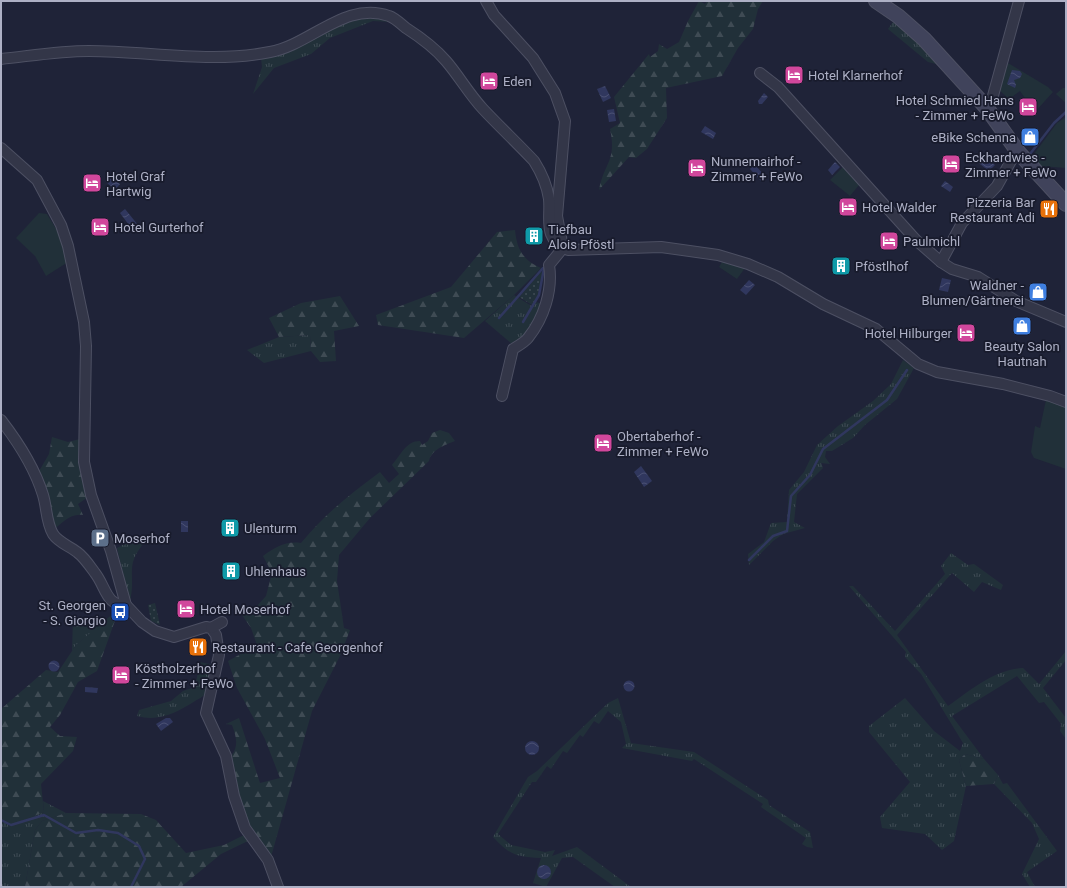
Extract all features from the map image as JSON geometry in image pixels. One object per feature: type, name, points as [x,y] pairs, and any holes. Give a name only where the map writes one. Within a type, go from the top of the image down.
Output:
[{"type":"street","points":[[486,1],[494,15],[533,58],[555,93],[565,121],[558,216],[563,248],[549,265],[550,288],[546,304],[538,322],[527,339],[513,349],[502,396]]},
{"type":"street","points":[[876,1],[898,16],[924,39],[986,107],[1019,153],[1066,204]]},
{"type":"street","points":[[986,107],[991,103],[1019,1]]},
{"type":"street","points":[[1,59],[89,51],[212,56],[253,56],[273,52],[290,46],[349,16],[374,13],[390,16],[421,38],[445,60],[482,108],[534,161],[540,171],[549,198],[548,226],[551,233],[563,248],[568,250],[662,247],[718,255],[748,264],[778,277],[823,304],[876,330],[918,364],[937,372],[1003,384],[1050,396],[1066,402]]},
{"type":"street","points":[[760,73],[778,87],[916,240],[941,262],[952,269],[978,277],[1016,301],[1066,322]]},
{"type":"street","points":[[1,148],[36,180],[61,225],[68,246],[84,322],[86,346],[84,462],[91,495],[111,551],[126,605],[142,622],[154,631],[174,638],[206,627],[211,628],[222,622]]},
{"type":"street","points":[[941,262],[962,223],[996,186],[1012,159],[1019,153]]},
{"type":"street","points":[[1,420],[18,445],[43,495],[47,516],[53,534],[79,553],[98,577],[114,604],[126,605]]},
{"type":"street","points":[[211,628],[216,635],[219,655],[206,713],[226,756],[234,796],[245,828],[268,860],[278,887]]},
{"type":"green space","points":[[699,1],[705,4],[707,1],[763,1],[758,9],[753,29],[738,48],[722,76],[666,88],[667,118],[647,149],[636,158],[629,157],[599,190],[611,155],[612,140],[610,129],[620,123],[614,97],[649,54],[650,57],[658,51],[659,44],[667,49],[679,42]]},
{"type":"green space","points":[[375,17],[390,22],[373,21],[330,38],[311,54],[274,68],[253,94],[262,67],[261,58],[282,54],[355,18]]},
{"type":"green space","points":[[893,22],[918,43],[940,65],[928,62],[888,29]]},
{"type":"green space","points":[[1008,63],[1048,87],[1053,92],[1035,112],[1020,91],[1009,99],[999,90]]},
{"type":"green space","points":[[1063,88],[1066,88],[1066,103],[1056,94]]},
{"type":"green space","points":[[1066,117],[1066,168],[1039,166],[1031,158],[1057,123]]},
{"type":"green space","points":[[843,167],[859,185],[850,196],[830,180]]},
{"type":"green space","points":[[39,213],[47,214],[61,237],[68,262],[46,276],[35,256],[16,238]]},
{"type":"green space","points":[[515,230],[517,243],[522,254],[530,262],[541,268],[514,295],[464,338],[378,325],[376,315],[451,287],[497,232]]},
{"type":"green space","points":[[722,262],[745,268],[737,279],[719,267]]},
{"type":"green space","points":[[541,272],[543,272],[538,295],[532,305],[519,297]]},
{"type":"green space","points":[[514,295],[533,307],[536,302],[543,304],[526,334],[512,344],[485,321]]},
{"type":"green space","points":[[340,296],[359,326],[334,331],[336,361],[320,362],[311,351],[310,335],[279,337],[269,318],[301,303]]},
{"type":"green space","points":[[310,335],[311,351],[264,363],[247,350],[279,337]]},
{"type":"green space","points":[[903,360],[914,368],[897,399],[865,425],[853,438],[832,451],[826,451],[825,457],[830,464],[821,463],[823,468],[797,494],[794,522],[805,528],[783,534],[773,541],[749,565],[748,554],[764,542],[771,523],[787,522],[789,490],[804,472],[817,445],[838,426],[873,401],[891,384]]},
{"type":"green space","points":[[1047,395],[1066,405],[1066,469],[1034,458],[1031,452],[1035,426],[1040,428]]},
{"type":"green space","points":[[440,430],[449,433],[455,441],[436,450],[429,461],[370,518],[339,555],[337,581],[344,628],[350,630],[340,656],[312,711],[271,857],[249,830],[226,756],[232,755],[236,748],[236,737],[232,725],[226,724],[239,718],[260,783],[280,778],[265,739],[237,688],[228,661],[257,645],[251,628],[242,615],[257,606],[266,596],[272,573],[263,556],[281,545],[301,543],[338,505],[380,472],[389,483],[399,474],[392,465],[404,449],[411,443],[415,442],[420,441],[422,445],[428,441],[432,433]]},
{"type":"green space","points":[[52,437],[68,442],[84,438],[91,495],[78,504],[83,515],[70,517],[52,531],[35,478],[49,454]]},
{"type":"green space","points":[[149,537],[141,547],[133,562],[130,602],[117,548],[133,539]]},
{"type":"green space","points":[[951,553],[968,565],[974,564],[1003,585],[1001,590],[982,582],[974,592],[952,573],[897,635],[948,706],[974,687],[992,677],[1012,670],[1023,668],[1039,684],[1066,651],[1066,660],[1043,688],[1066,718],[1066,739],[1060,731],[1061,724],[1044,702],[1039,703],[1017,676],[952,716],[984,759],[965,754],[959,760],[966,786],[954,841],[942,850],[925,834],[882,828],[880,817],[910,782],[869,732],[869,726],[905,698],[934,731],[960,751],[963,743],[921,674],[905,657],[906,652],[849,586],[853,586],[895,631],[945,574],[941,566]]},
{"type":"green space","points":[[155,603],[160,625],[151,621],[148,605]]},
{"type":"green space","points":[[115,612],[117,615],[97,671],[78,682],[60,715],[50,727],[60,736],[77,737],[73,751],[41,784],[44,812],[12,825],[1,822],[1,709],[46,670],[58,672],[76,645]]},
{"type":"green space","points":[[97,617],[101,622],[106,621],[76,645],[72,651],[73,619]]},
{"type":"green space","points":[[200,662],[214,665],[211,684],[205,694],[174,713],[153,718],[137,716],[139,710],[171,701],[183,691],[195,687]]},
{"type":"green space","points":[[618,698],[631,743],[694,752],[768,800],[769,805],[810,832],[813,848],[802,844],[806,838],[761,807],[763,804],[694,759],[692,761],[622,748],[626,744],[621,722],[608,711],[599,724],[594,721],[583,737],[580,735],[567,753],[563,751],[551,769],[547,766],[536,782],[532,782],[498,834],[511,845],[545,852],[555,850],[552,856],[577,847],[631,887],[615,887],[573,857],[562,858],[546,887],[533,883],[541,858],[525,857],[514,854],[504,848],[493,837],[528,777],[537,771],[608,703]]},
{"type":"green space","points":[[965,754],[984,759],[998,775],[994,784],[966,786],[959,760]]},
{"type":"green space","points":[[998,775],[1003,784],[1007,783],[1057,851],[1027,872],[1035,887],[1030,887],[1022,874],[1039,839],[1032,823],[994,784]]},
{"type":"green space","points":[[43,801],[66,813],[42,821],[35,830],[25,887],[1,887],[1,822],[12,825],[44,812]]},
{"type":"green space","points":[[66,813],[141,814],[156,820],[186,853],[224,845],[244,835],[250,840],[221,854],[181,887],[25,887],[35,830],[42,821]]},
{"type":"water","points":[[1012,70],[1020,71],[1022,74],[1020,78],[1014,80],[1016,85],[1015,88],[1007,84]]},
{"type":"water","points":[[605,86],[611,98],[603,102],[597,89]]},
{"type":"water","points":[[764,93],[768,97],[762,104],[759,104],[758,101]]},
{"type":"water","points":[[614,109],[616,121],[609,122],[607,110]]},
{"type":"water","points":[[705,126],[716,133],[713,139],[701,132]]},
{"type":"water","points":[[981,154],[995,165],[989,171],[976,161]]},
{"type":"water","points":[[835,162],[840,167],[832,175],[828,170]]},
{"type":"water","points":[[754,164],[766,177],[761,181],[750,169]]},
{"type":"water","points":[[109,176],[120,184],[115,190],[105,181]]},
{"type":"water","points":[[945,181],[953,187],[950,192],[941,186]]},
{"type":"water","points":[[125,209],[138,225],[132,229],[120,213]]},
{"type":"water","points":[[942,278],[951,280],[948,292],[939,290]]},
{"type":"water","points":[[749,280],[755,285],[746,295],[740,290]]},
{"type":"water","points":[[641,466],[652,481],[644,487],[634,472]]},
{"type":"water","points":[[181,521],[188,521],[188,532],[181,532]]},
{"type":"water","points":[[52,661],[56,661],[58,662],[58,670],[52,671],[49,668],[49,664]]},
{"type":"water","points":[[627,681],[631,681],[633,682],[633,690],[627,691],[624,688],[624,684]]},
{"type":"water","points":[[85,687],[98,688],[97,693],[85,692]]},
{"type":"water","points":[[166,718],[170,718],[173,722],[161,731],[156,724]]},
{"type":"water","points":[[532,741],[537,743],[539,748],[537,753],[532,755],[527,753],[525,748],[527,743]]},
{"type":"water","points":[[544,865],[549,867],[551,872],[549,877],[544,879],[539,877],[537,872],[539,867]]},
{"type":"waterway","points":[[1030,154],[1054,123],[1066,112]]},
{"type":"waterway","points":[[499,318],[543,268]]},
{"type":"waterway","points":[[523,322],[539,295],[544,268]]},
{"type":"waterway","points":[[749,560],[773,536],[787,531],[791,496],[810,475],[823,449],[887,400],[907,370]]},
{"type":"waterway","points":[[1,820],[11,825],[44,815],[76,833],[98,830],[118,833],[139,846],[145,859],[131,887]]},
{"type":"place","name":"Hotel Klarnerhof","points":[[794,75]]},
{"type":"place","name":"Eden","points":[[489,81]]},
{"type":"place","name":"Hotel Schmied Hans - Zimmer + FeWo","points":[[1028,107]]},
{"type":"place","name":"eBike Schenna","points":[[1030,137]]},
{"type":"place","name":"Eckhardwies - Zimmer + FeWo","points":[[951,164]]},
{"type":"place","name":"Nunnemairhof - Zimmer + FeWo","points":[[697,168]]},
{"type":"place","name":"Hotel Graf Hartwig","points":[[92,183]]},
{"type":"place","name":"Hotel Walder","points":[[848,207]]},
{"type":"place","name":"Pizzeria Bar Restaurant Adi","points":[[1049,209]]},
{"type":"place","name":"Hotel Gurterhof","points":[[100,227]]},
{"type":"place","name":"Tiefbau Alois Pföstl","points":[[534,236]]},
{"type":"place","name":"Paulmichl","points":[[889,241]]},
{"type":"place","name":"Pföstlhof","points":[[841,266]]},
{"type":"place","name":"Waldner - Blumen/Gärtnerei","points":[[1038,292]]},
{"type":"place","name":"Beauty Salon Hautnah","points":[[1022,326]]},
{"type":"place","name":"Hotel Hilburger","points":[[966,333]]},
{"type":"place","name":"Obertaberhof - Zimmer + FeWo","points":[[603,443]]},
{"type":"place","name":"Ulenturm","points":[[230,528]]},
{"type":"place","name":"Moserhof","points":[[100,538]]},
{"type":"place","name":"Uhlenhaus","points":[[231,571]]},
{"type":"place","name":"Hotel Moserhof","points":[[186,609]]},
{"type":"place","name":"St. Georgen - S. Giorgio","points":[[120,612]]},
{"type":"place","name":"Restaurant - Cafe Georgenhof","points":[[198,647]]},
{"type":"place","name":"Köstholzerhof - Zimmer + FeWo","points":[[121,675]]}]
